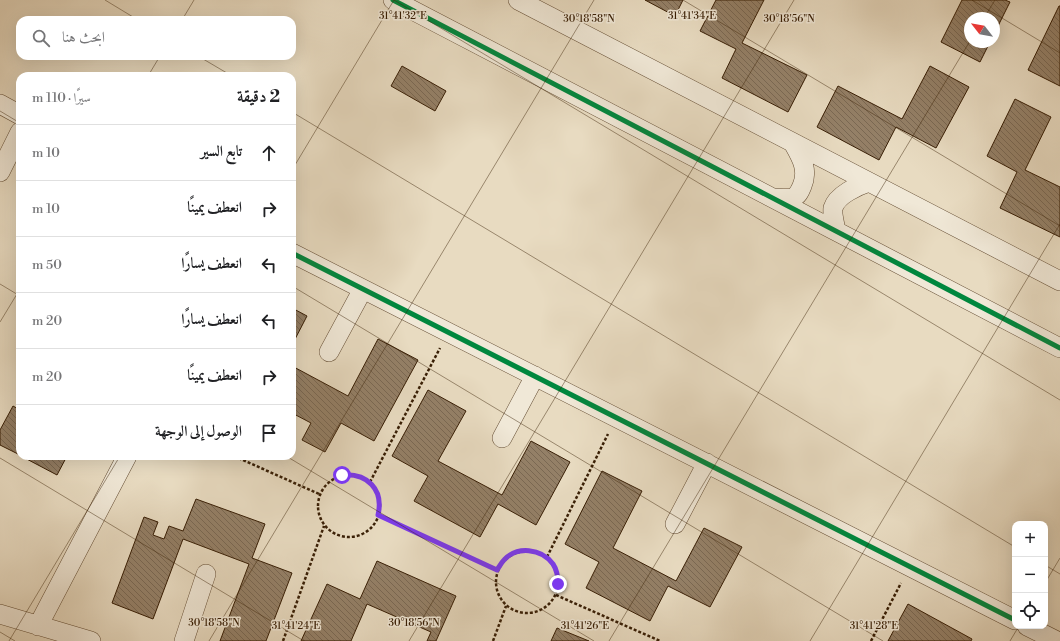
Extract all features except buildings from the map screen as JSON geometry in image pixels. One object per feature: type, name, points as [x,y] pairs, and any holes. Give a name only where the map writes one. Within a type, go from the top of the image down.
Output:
[{"type":"street","points":[[393,0],[1060,348]]},
{"type":"street","points":[[518,0],[1060,281]]},
{"type":"street","points":[[0,104],[16,113]]},
{"type":"street","points":[[0,172],[16,140]]},
{"type":"street","points":[[773,198],[792,198],[800,193],[804,184],[806,173],[803,162],[793,143]]},
{"type":"street","points":[[836,231],[833,214],[833,208],[836,202],[856,186],[869,182]]},
{"type":"street","points":[[296,255],[1012,618]]},
{"type":"street","points":[[329,352],[363,289]]},
{"type":"street","points":[[502,438],[535,376]]},
{"type":"street","points":[[38,626],[125,460]]},
{"type":"street","points":[[675,524],[707,463]]},
{"type":"street","points":[[184,641],[206,574]]},
{"type":"street","points":[[0,614],[91,641]]},
{"type":"street","points":[[1033,629],[1057,641]]},
{"type":"path","points":[[370,482],[448,332]]},
{"type":"path","points":[[547,557],[616,418]]},
{"type":"path","points":[[243,460],[319,494]]},
{"type":"path","points":[[352,474],[370,482],[376,489],[380,506],[378,515],[373,525],[365,533],[354,537],[343,537],[332,533],[324,526],[318,516],[317,505],[319,494],[324,486],[332,479],[342,475],[352,474]]},
{"type":"path","points":[[378,515],[497,570]]},
{"type":"path","points":[[283,641],[324,526]]},
{"type":"path","points":[[524,550],[536,551],[547,557],[553,564],[557,574],[558,584],[556,594],[550,603],[543,609],[524,613],[515,611],[506,606],[500,599],[496,590],[495,580],[497,570],[503,560],[513,553],[524,550]]},
{"type":"path","points":[[872,641],[910,566]]},
{"type":"path","points":[[556,594],[660,641]]},
{"type":"path","points":[[493,641],[506,606]]},
{"type":"cycle path","points":[[393,0],[1060,348]]},
{"type":"cycle path","points":[[296,255],[1012,618]]},
{"type":"route","points":[[342,475],[352,474],[370,482],[376,489],[379,498],[380,506],[378,515],[497,570],[503,560],[513,553],[524,550],[536,551],[547,557],[553,564],[557,574],[558,584]]}]
